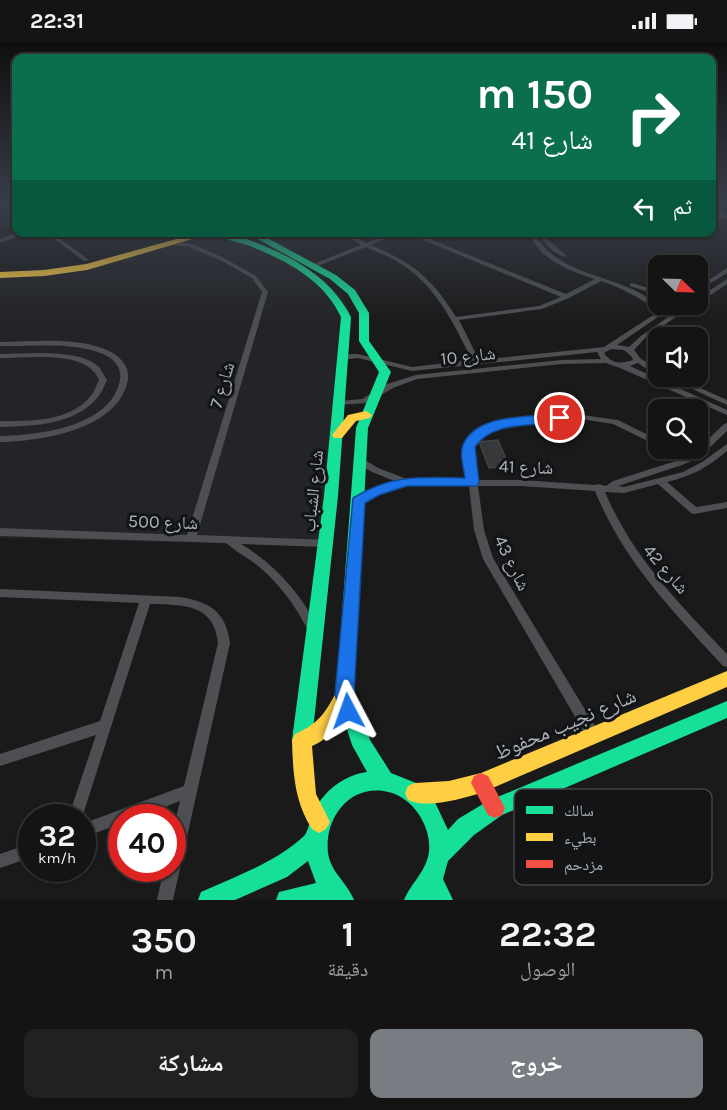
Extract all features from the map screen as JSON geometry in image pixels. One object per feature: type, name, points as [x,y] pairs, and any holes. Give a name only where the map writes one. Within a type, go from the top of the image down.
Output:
[{"type":"street","points":[[61,242],[86,260]]},
{"type":"street","points":[[0,275],[74,269],[158,242]]},
{"type":"street","name":"شارع 7","points":[[182,242],[222,259],[254,277],[265,292],[191,539]]},
{"type":"street","name":"شارع 7","points":[[201,242],[222,259]]},
{"type":"street","name":"شارع الشباب","points":[[257,242],[315,278],[330,290],[340,301],[346,317],[337,438],[316,635],[302,740],[306,795],[319,822]]},
{"type":"street","name":"شارع الشباب","points":[[259,242],[339,280],[358,300],[364,314],[364,341]]},
{"type":"street","points":[[363,242],[398,259],[422,276],[442,296],[477,363]]},
{"type":"street","points":[[313,266],[375,242]]},
{"type":"street","points":[[431,242],[567,297]]},
{"type":"street","points":[[537,242],[553,256],[599,280],[642,296],[648,301]]},
{"type":"street","points":[[548,242],[576,263],[648,291]]},
{"type":"street","points":[[0,267],[48,266],[133,250]]},
{"type":"street","points":[[708,282],[727,270]]},
{"type":"street","points":[[454,319],[521,312],[548,306],[599,280]]},
{"type":"street","points":[[708,294],[727,281]]},
{"type":"street","points":[[642,296],[648,292]]},
{"type":"street","name":"شارع 10","points":[[344,358],[361,354],[381,364],[414,373],[568,358],[606,348],[658,315]]},
{"type":"street","points":[[630,350],[647,334],[676,315]]},
{"type":"street","points":[[635,329],[647,334]]},
{"type":"street","points":[[302,740],[318,736],[331,726],[345,694],[360,461],[366,415],[385,376],[381,364],[364,341],[357,344],[345,342]]},
{"type":"street","points":[[0,344],[89,347],[103,350],[121,363],[125,372],[121,390],[98,414],[79,425],[31,438],[0,439]]},
{"type":"street","points":[[77,358],[89,347]]},
{"type":"street","points":[[606,362],[600,355],[606,348],[630,350],[648,366]]},
{"type":"street","points":[[0,356],[77,358],[91,362],[100,369],[103,380],[100,390],[83,407],[52,421],[25,424],[0,423]]},
{"type":"street","name":"شارع 10","points":[[340,403],[359,402],[414,373],[477,363],[568,358],[623,366],[727,413]]},
{"type":"street","points":[[623,366],[635,363],[637,358]]},
{"type":"street","points":[[679,392],[686,387]]},
{"type":"street","points":[[690,387],[727,403]]},
{"type":"street","points":[[100,390],[121,390]]},
{"type":"street","points":[[337,438],[352,418],[366,415]]},
{"type":"street","name":"شارع 43","points":[[593,735],[488,559],[479,530],[468,452],[470,442],[484,429],[499,424],[575,416],[595,417],[615,422],[648,438]]},
{"type":"street","name":"شارع 41","points":[[708,442],[727,426]]},
{"type":"street","name":"شارع 41","points":[[358,501],[374,492],[406,482],[472,482],[624,490],[696,469],[727,447]]},
{"type":"street","name":"شارع 41","points":[[603,488],[687,459]]},
{"type":"street","name":"شارع 41","points":[[360,461],[375,470],[406,482]]},
{"type":"street","points":[[660,481],[694,511],[727,505]]},
{"type":"street","name":"شارع 42","points":[[603,488],[611,522],[627,549],[727,662]]},
{"type":"street","name":"شارع 500","points":[[0,532],[326,543]]},
{"type":"street","points":[[227,540],[270,568],[289,586],[304,609],[316,635]]},
{"type":"street","points":[[0,593],[196,603],[209,609],[218,618],[223,630],[224,643],[186,808]]},
{"type":"street","points":[[79,804],[146,599]]},
{"type":"street","name":"شارع نجيب محفوظ","points":[[415,793],[449,791],[481,783],[727,679]]},
{"type":"street","points":[[345,694],[362,746],[384,780]]},
{"type":"street","points":[[540,789],[727,709]]},
{"type":"street","points":[[0,760],[104,726]]},
{"type":"street","points":[[338,896],[323,876],[317,859],[316,841],[319,822],[327,807],[338,794],[367,780],[384,780],[395,782],[415,793],[429,807],[438,825],[441,853],[432,881],[415,900]]},
{"type":"street","points":[[481,783],[495,808]]},
{"type":"street","points":[[96,826],[190,791]]},
{"type":"street","points":[[441,853],[466,827],[495,808],[514,800]]},
{"type":"street","points":[[209,900],[279,869],[316,841]]},
{"type":"street","points":[[0,861],[18,855]]},
{"type":"street","points":[[432,881],[442,900]]},
{"type":"street","points":[[165,900],[169,882]]},
{"type":"street","points":[[243,886],[247,900]]},
{"type":"street","points":[[287,900],[338,896]]},
{"type":"shaded area","points":[[165,242],[250,242],[323,280],[341,296],[349,309],[352,321],[329,546],[0,538],[0,273],[92,265]]},
{"type":"building","points":[[498,440],[509,466],[489,468],[479,442]]},
{"type":"traffic: fast","points":[[245,242],[293,263],[311,275],[326,287],[346,317],[331,496],[302,740]]},
{"type":"traffic: fast","points":[[268,242],[333,277],[352,292],[364,313],[364,341],[385,372],[362,428],[345,694],[362,745],[384,780]]},
{"type":"traffic: fast","points":[[540,789],[727,709]]},
{"type":"traffic: fast","points":[[343,900],[330,886],[319,862],[317,835],[320,822],[328,806],[341,793],[364,782],[388,781],[409,790],[426,806],[437,827],[440,851],[433,876],[415,900]]},
{"type":"traffic: fast","points":[[441,853],[466,827],[495,808],[514,800]]},
{"type":"traffic: fast","points":[[209,900],[279,869],[316,841]]},
{"type":"traffic: fast","points":[[432,881],[442,900]]},
{"type":"traffic: fast","points":[[287,900],[333,891]]},
{"type":"traffic: slow","points":[[0,275],[44,273],[87,267],[177,242]]},
{"type":"traffic: slow","points":[[338,435],[352,418],[366,415]]},
{"type":"traffic: slow","points":[[415,793],[449,791],[481,783],[727,679]]},
{"type":"traffic: slow","points":[[302,740],[318,733],[329,723],[344,694]]},
{"type":"traffic: slow","points":[[302,740],[306,794],[319,822]]},
{"type":"traffic: jam","points":[[481,783],[495,808]]},
{"type":"route","points":[[348,711],[345,694],[358,501],[374,492],[406,482],[472,482],[468,447],[477,433],[499,424],[560,418]]}]
